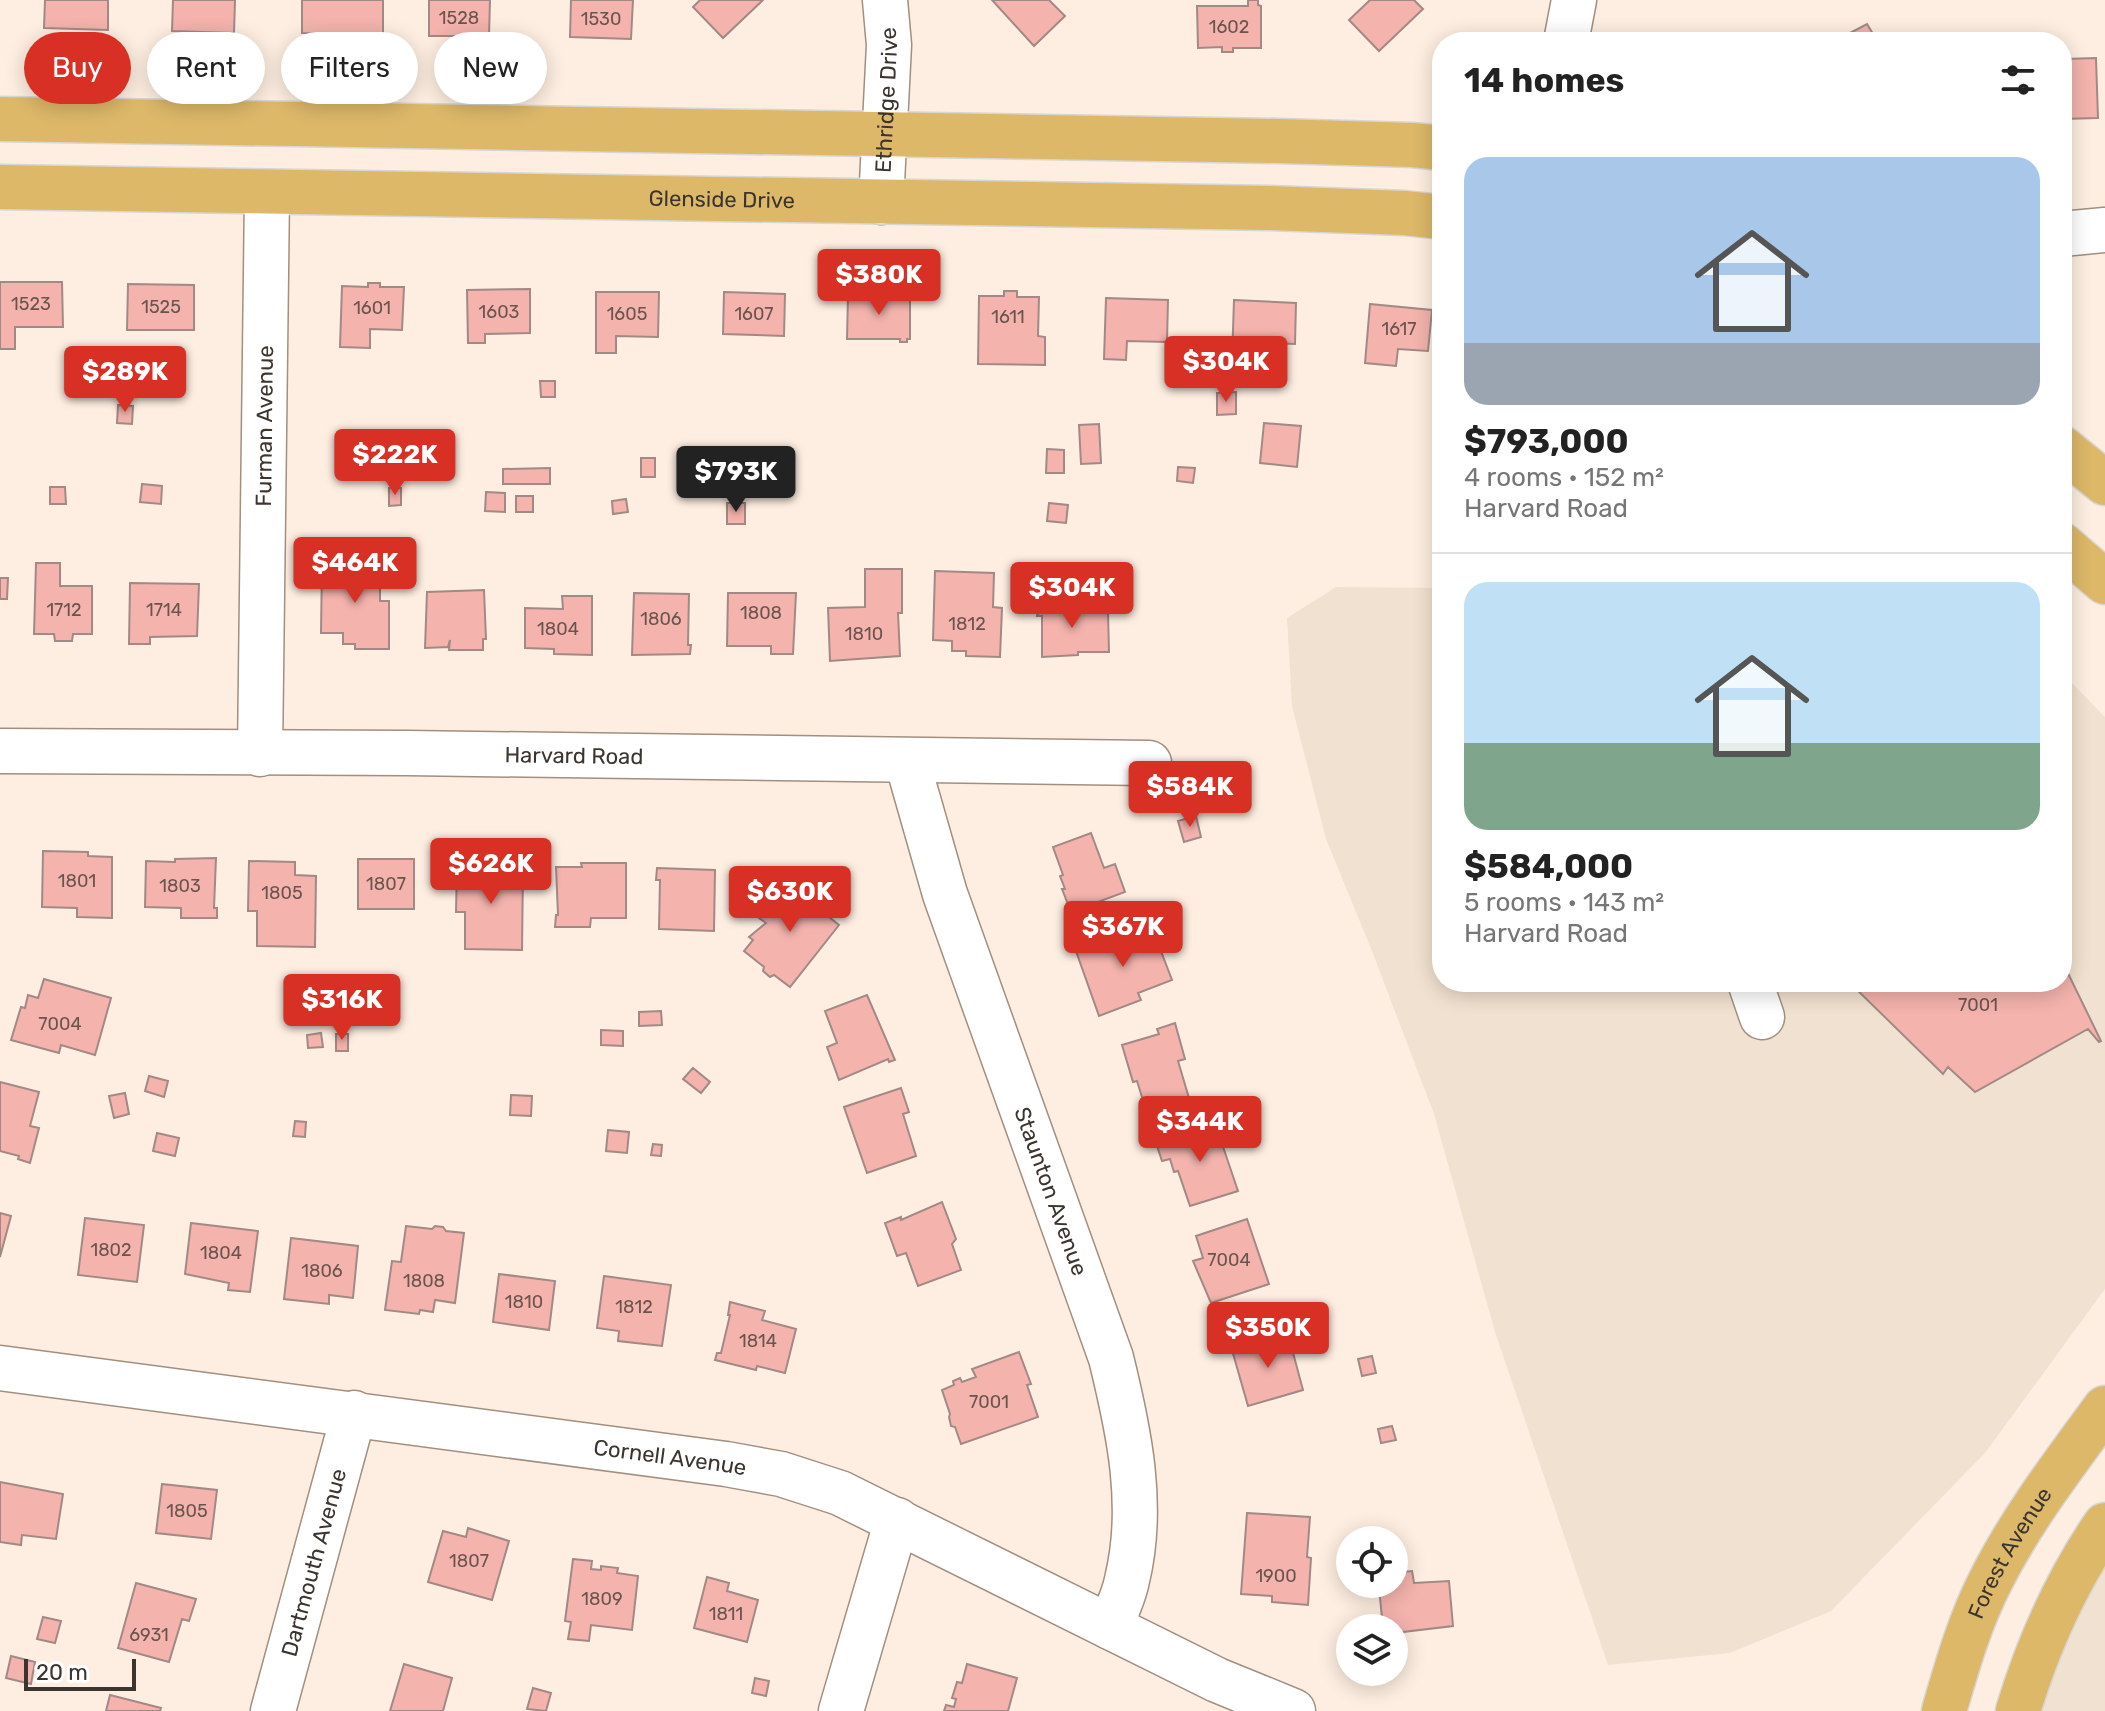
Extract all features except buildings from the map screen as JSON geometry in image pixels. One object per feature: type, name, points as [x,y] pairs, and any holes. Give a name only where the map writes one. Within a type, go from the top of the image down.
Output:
[{"type":"main road","points":[[0,119],[1347,142],[1432,147]]},
{"type":"main road","name":"Glenside Drive","points":[[0,187],[1309,209],[1432,216]]},
{"type":"main road","points":[[2072,456],[2105,483]]},
{"type":"main road","points":[[2072,554],[2105,582]]},
{"type":"main road","name":"Forest Avenue","points":[[1944,1711],[1964,1643],[1991,1579],[2026,1518],[2105,1408]]},
{"type":"main road","points":[[2018,1711],[2032,1665],[2060,1601],[2105,1525]]},
{"type":"street","name":"Ethridge Drive","points":[[881,202],[889,45],[885,0]]},
{"type":"street","points":[[1568,32],[1574,0]]},
{"type":"street","name":"Furman Avenue","points":[[260,754],[267,193]]},
{"type":"street","points":[[2072,233],[2105,230]]},
{"type":"street","name":"Harvard Road","points":[[0,751],[1149,763]]},
{"type":"street","name":"Staunton Avenue","points":[[907,761],[945,894],[1111,1358],[1129,1428],[1136,1508],[1134,1546],[1127,1583],[1110,1627]]},
{"type":"street","name":"Cornell Avenue","points":[[0,1368],[354,1413],[781,1474],[840,1493],[1217,1680],[1293,1711]]},
{"type":"street","name":"Dartmouth Avenue","points":[[273,1711],[354,1413]]},
{"type":"street","points":[[841,1711],[897,1520]]},
{"type":"shaded area","points":[[1336,587],[1432,588],[1432,992],[2072,992],[2072,683],[2105,717],[2105,1289],[1985,1453],[1831,1611],[1730,1653],[1608,1665],[1495,1332],[1434,1114],[1326,839],[1292,706],[1287,618]]},
{"type":"shaded area","points":[[2105,1525],[2105,1711],[2018,1711]]}]
